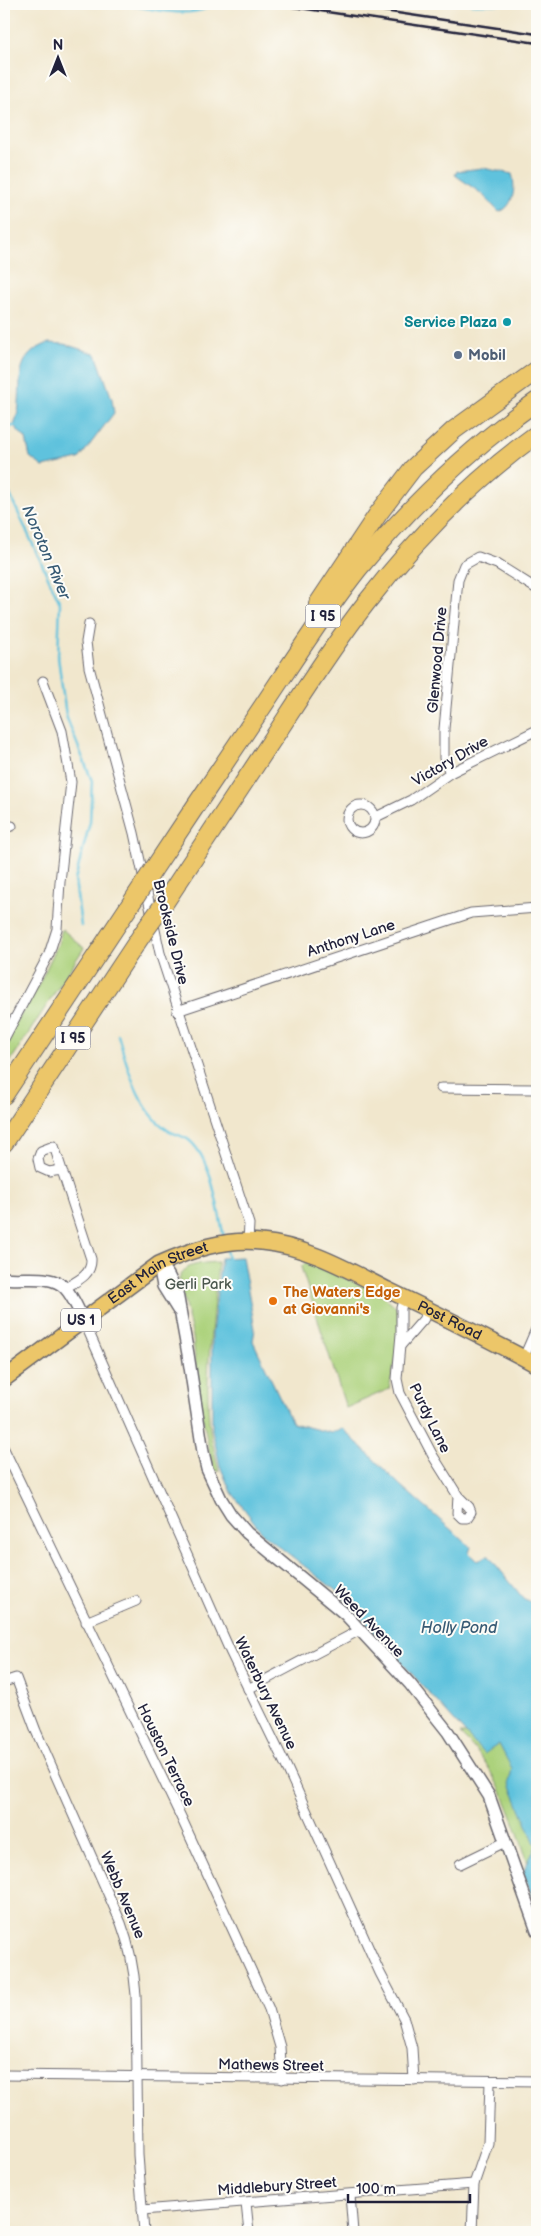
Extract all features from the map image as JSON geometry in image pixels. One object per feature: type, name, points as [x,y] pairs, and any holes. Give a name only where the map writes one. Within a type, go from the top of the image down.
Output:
[{"type":"highway","points":[[282,677],[295,636],[378,514],[413,468],[454,430],[537,370]]},
{"type":"highway","name":"I 95","points":[[4,1095],[282,677],[341,592],[399,523],[463,459],[537,401]]},
{"type":"highway","name":"I 95","points":[[4,1143],[331,652],[365,604],[403,558],[444,514],[487,474],[537,434]]},
{"type":"main road","name":"East Main Street","points":[[4,1379],[159,1264],[216,1244],[245,1241]]},
{"type":"main road","name":"Post Road","points":[[245,1241],[281,1245],[314,1254],[429,1309],[537,1365]]},
{"type":"street","name":"Glenwood Drive","points":[[450,773],[444,758],[444,729],[458,580],[464,566],[478,557],[497,564],[537,589]]},
{"type":"street","name":"Brookside Drive","points":[[88,624],[86,642],[90,668],[134,833],[160,953],[177,1011],[249,1224],[245,1241]]},
{"type":"street","points":[[6,1035],[50,954],[57,929],[71,782],[62,730],[43,680]]},
{"type":"street","name":"Victory Drive","points":[[376,817],[411,800],[450,773],[537,730]]},
{"type":"street","name":"Anthony Lane","points":[[177,1011],[471,913],[537,908]]},
{"type":"street","points":[[4,1020],[6,1035]]},
{"type":"street","points":[[441,1088],[537,1090]]},
{"type":"street","points":[[61,1170],[92,1263],[86,1274],[65,1288]]},
{"type":"street","name":"Weed Avenue","points":[[159,1264],[177,1293],[203,1452],[207,1470],[221,1499],[247,1533],[334,1604],[360,1630],[410,1684],[466,1758],[489,1796],[537,1931]]},
{"type":"street","points":[[4,1278],[57,1282],[65,1288],[83,1319]]},
{"type":"street","name":"Purdy Lane","points":[[404,1297],[401,1308],[401,1346],[398,1379],[400,1393],[429,1450],[458,1496]]},
{"type":"street","points":[[401,1346],[423,1320],[429,1309]]},
{"type":"street","name":"Waterbury Avenue","points":[[83,1319],[248,1689],[288,1770],[380,1973],[404,2020],[412,2048],[414,2080]]},
{"type":"street","points":[[524,1357],[537,1327]]},
{"type":"street","name":"Houston Terrace","points":[[4,1449],[86,1622],[182,1817],[269,2009],[277,2031],[280,2047],[282,2079]]},
{"type":"street","points":[[86,1622],[136,1601]]},
{"type":"street","points":[[248,1689],[360,1630]]},
{"type":"street","name":"Webb Avenue","points":[[4,1682],[16,1678],[36,1731],[121,1923],[130,1948],[136,1995],[136,2077],[144,2232]]},
{"type":"street","points":[[460,1864],[505,1842]]},
{"type":"street","name":"Mathews Street","points":[[4,2075],[490,2082],[537,2081]]},
{"type":"street","points":[[472,2232],[474,2184],[488,2143],[490,2082]]},
{"type":"street","name":"Middlebury Street","points":[[142,2210],[474,2184]]},
{"type":"street","points":[[350,2195],[353,2232]]},
{"type":"street","points":[[246,2203],[248,2232]]},
{"type":"green space","points":[[62,929],[84,948],[4,1071],[4,1039],[39,984],[58,944]]},
{"type":"green space","name":"Gerli Park","points":[[218,1262],[208,1388],[210,1430],[219,1471],[213,1471],[198,1393],[193,1337],[179,1281],[181,1275],[189,1267]]},
{"type":"green space","points":[[306,1262],[370,1289],[383,1296],[397,1309],[400,1328],[399,1338],[389,1389],[346,1408],[301,1267]]},
{"type":"green space","points":[[460,1734],[489,1734],[504,1737],[537,1817],[537,1869],[535,1884],[515,1824],[498,1785],[475,1750]]},
{"type":"water","points":[[483,168],[512,174],[513,196],[508,206],[499,212],[482,194],[455,175],[457,171]]},
{"type":"water","points":[[49,343],[64,344],[96,354],[112,399],[114,413],[79,459],[43,467],[30,457],[26,439],[14,426],[18,409],[22,367],[31,353]]},
{"type":"water","name":"Holly Pond","points":[[242,1257],[255,1329],[253,1341],[292,1423],[331,1433],[342,1428],[401,1486],[471,1547],[469,1553],[478,1561],[488,1555],[523,1598],[537,1606],[537,1909],[523,1872],[536,1846],[509,1782],[512,1769],[499,1744],[484,1754],[339,1593],[263,1534],[230,1490],[220,1466],[212,1430],[212,1334],[221,1258]]},
{"type":"waterway","points":[[125,4],[178,12],[199,11],[207,8]]},
{"type":"waterway","points":[[471,4],[498,4]]},
{"type":"waterway","points":[[4,427],[14,426]]},
{"type":"waterway","name":"Noroton River","points":[[4,482],[60,603],[58,657],[66,716],[92,781],[90,822],[75,880],[81,926]]},
{"type":"waterway","name":"Noroton River","points":[[118,1035],[130,1075],[149,1112],[169,1131],[190,1141],[198,1149],[204,1160],[213,1186],[224,1238]]},
{"type":"waterway","name":"Noroton River","points":[[226,1248],[228,1260]]},
{"type":"railway","points":[[273,4],[537,43]]},
{"type":"railway","points":[[337,4],[537,34]]},
{"type":"place","name":"Service Plaza","points":[[507,322]]},
{"type":"place","name":"Mobil","points":[[458,355]]},
{"type":"place","name":"The Waters Edge at Giovanni's","points":[[273,1301]]}]
